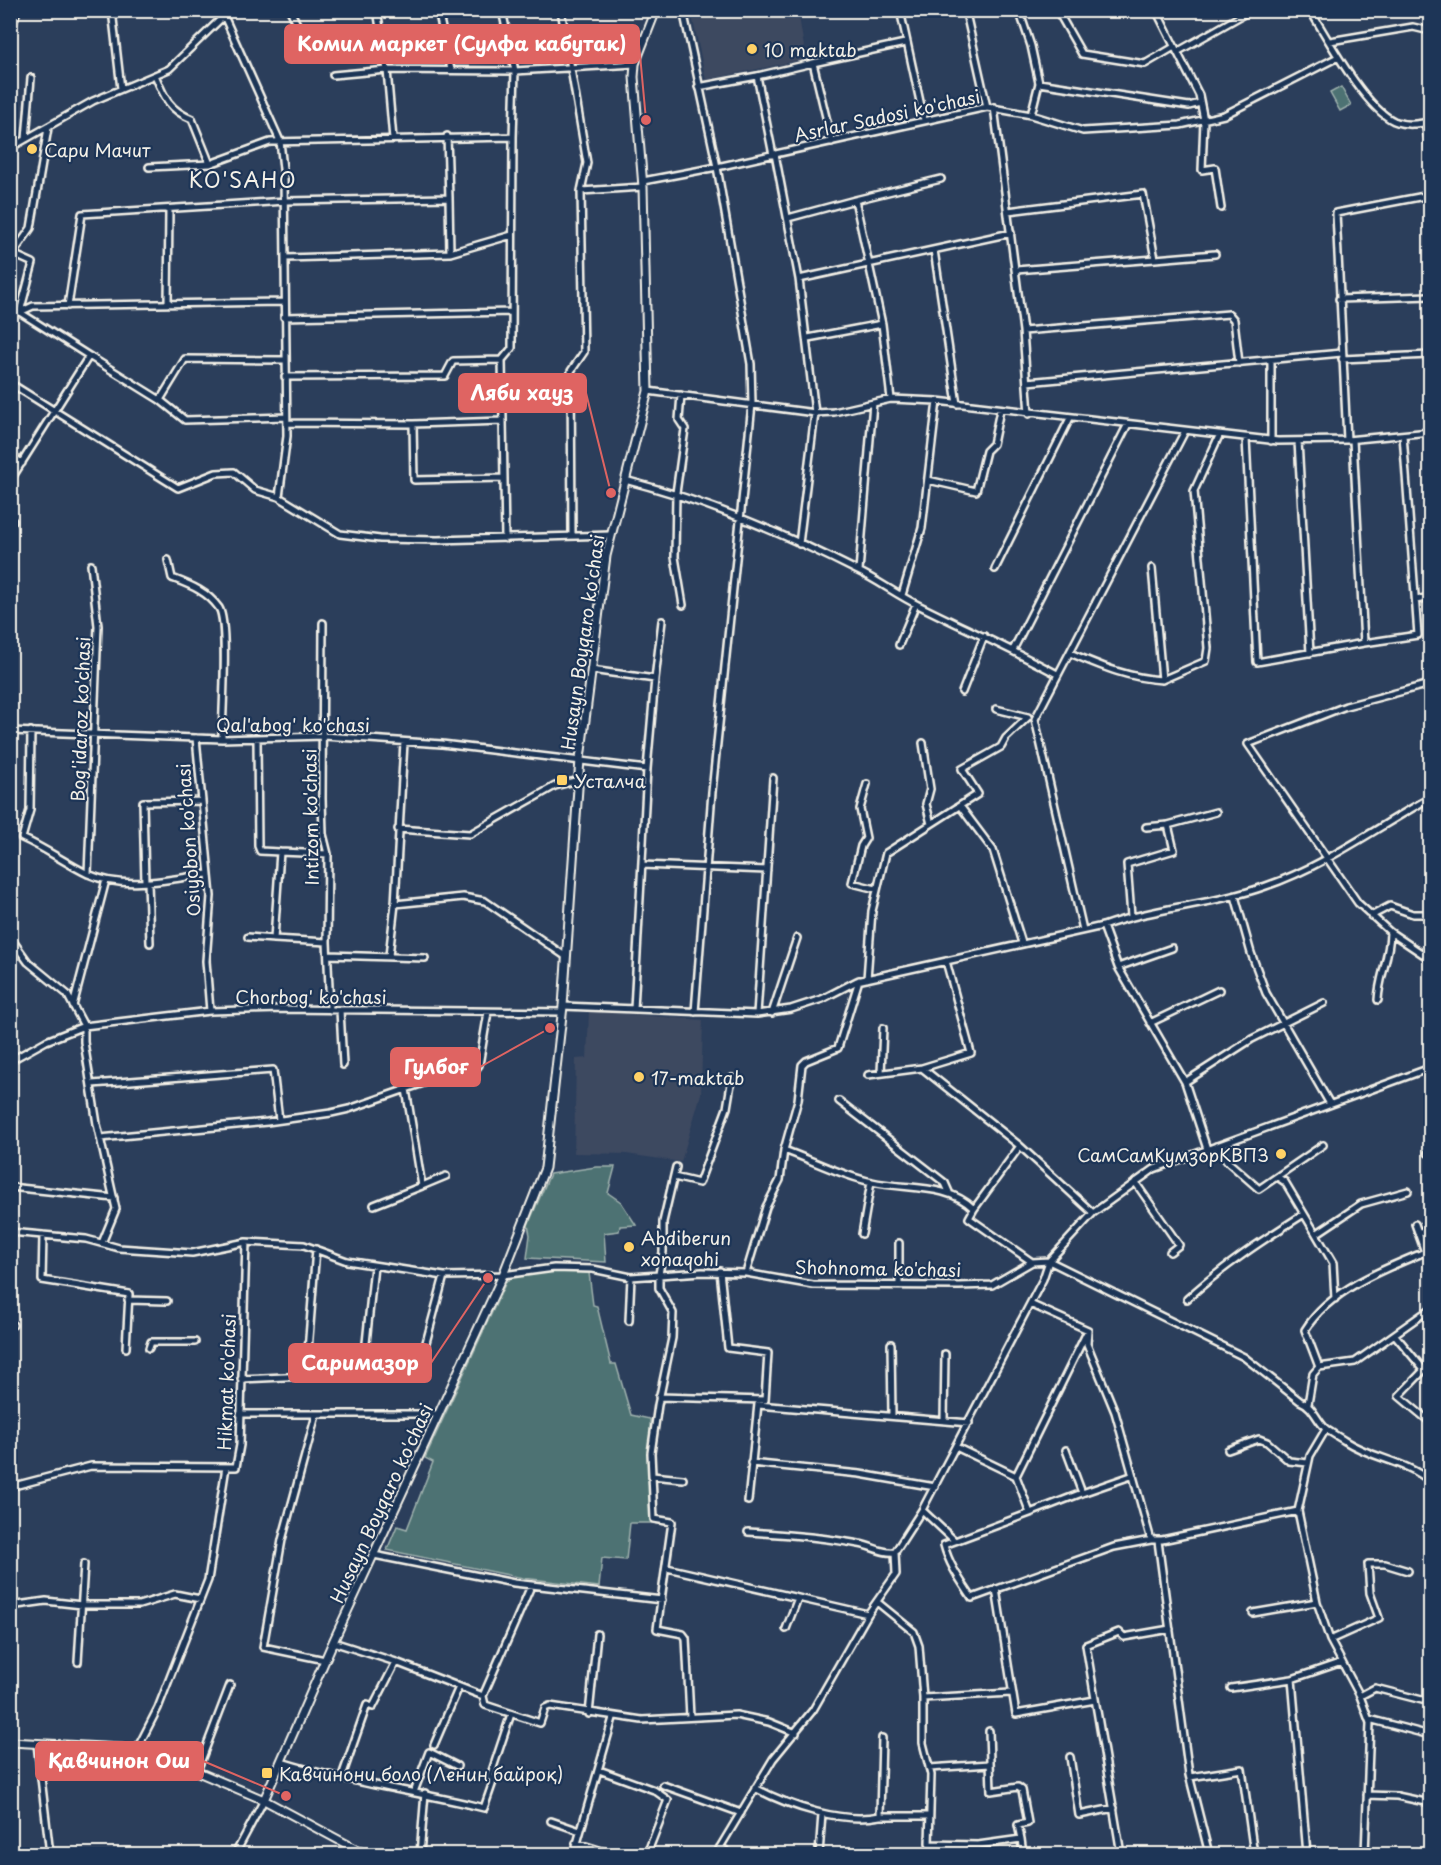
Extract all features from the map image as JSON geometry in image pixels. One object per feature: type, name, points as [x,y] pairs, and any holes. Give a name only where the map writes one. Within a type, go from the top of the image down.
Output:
[{"type":"main road","name":"Husayn Boyqaro ko'chasi","points":[[264,1800],[333,1642],[503,1275],[545,1168],[562,1009],[580,759],[606,556],[648,391],[643,184],[633,90],[635,64],[656,10]]},
{"type":"main road","points":[[10,1742],[137,1749],[158,1755],[264,1800],[365,1854]]},
{"type":"street","points":[[10,34],[17,10]]},
{"type":"street","points":[[112,10],[121,89]]},
{"type":"street","points":[[10,148],[121,89],[169,69],[230,10]]},
{"type":"street","points":[[290,10],[309,48]]},
{"type":"street","points":[[377,10],[387,70],[393,139]]},
{"type":"street","points":[[438,10],[451,70]]},
{"type":"street","points":[[502,10],[515,71],[512,348],[502,360],[505,539]]},
{"type":"street","points":[[561,10],[587,163],[581,191],[584,351],[572,371],[572,534]]},
{"type":"street","points":[[683,10],[717,167],[751,364],[752,404],[695,1012]]},
{"type":"street","points":[[900,10],[905,43],[924,120]]},
{"type":"street","points":[[1019,10],[1031,46],[1039,83],[1031,115]]},
{"type":"street","points":[[1057,10],[1082,54],[1145,64],[1251,10]]},
{"type":"street","points":[[1155,10],[1200,103],[1204,120],[1202,170],[1215,168],[1221,208]]},
{"type":"street","points":[[1310,10],[1338,57],[1360,87],[1387,116],[1408,124],[1428,122],[1431,150]]},
{"type":"street","points":[[966,13],[991,107],[1008,211],[1023,331],[1029,414]]},
{"type":"street","points":[[224,16],[280,141],[286,201],[284,302],[286,420],[279,497]]},
{"type":"street","points":[[1330,41],[1413,27],[1431,31]]},
{"type":"street","points":[[698,87],[905,43]]},
{"type":"street","name":"Asrlar Sadosi ko'chasi","points":[[581,191],[643,184],[991,107],[1031,115],[1083,130],[1180,125],[1224,114],[1338,57]]},
{"type":"street","points":[[813,63],[832,142]]},
{"type":"street","points":[[333,75],[387,70],[515,71],[635,64]]},
{"type":"street","points":[[155,75],[163,96],[177,114],[192,119],[210,164]]},
{"type":"street","points":[[757,76],[799,279],[808,338],[815,413],[799,544]]},
{"type":"street","points":[[26,139],[31,78]]},
{"type":"street","points":[[1039,83],[1189,106],[1200,103]]},
{"type":"street","points":[[20,312],[33,263],[13,254],[31,228],[48,128]]},
{"type":"street","points":[[149,167],[210,164],[270,142],[280,141],[447,136],[513,137]]},
{"type":"street","points":[[447,136],[450,253]]},
{"type":"street","points":[[788,218],[941,179]]},
{"type":"street","points":[[1008,211],[1143,194],[1155,259]]},
{"type":"street","points":[[1364,643],[1342,356],[1336,213],[1431,195]]},
{"type":"street","points":[[68,306],[82,214],[286,201],[449,198]]},
{"type":"street","points":[[855,200],[882,324],[891,399]]},
{"type":"street","points":[[168,304],[169,210]]},
{"type":"street","points":[[799,279],[1011,233]]},
{"type":"street","points":[[286,258],[450,253],[512,235]]},
{"type":"street","points":[[934,250],[957,404]]},
{"type":"street","points":[[1016,270],[1215,254]]},
{"type":"street","points":[[1339,299],[1431,296]]},
{"type":"street","points":[[20,312],[33,306],[284,302]]},
{"type":"street","points":[[10,306],[160,400],[185,420],[413,424],[503,421]]},
{"type":"street","points":[[284,317],[512,312]]},
{"type":"street","points":[[1023,331],[1229,314],[1234,320],[1239,363]]},
{"type":"street","points":[[808,338],[882,324]]},
{"type":"street","points":[[1027,382],[1270,360],[1431,355]]},
{"type":"street","points":[[10,481],[89,356]]},
{"type":"street","points":[[160,400],[185,359],[284,360]]},
{"type":"street","points":[[285,377],[445,376],[453,361],[502,360]]},
{"type":"street","points":[[1270,360],[1271,441]]},
{"type":"street","points":[[10,383],[178,488],[216,473],[234,472],[255,490],[279,497],[340,534],[380,539],[505,539],[572,534],[611,535]]},
{"type":"street","points":[[648,391],[815,413],[834,412],[891,399],[937,401],[1029,414],[1271,441],[1350,440],[1431,432]]},
{"type":"street","points":[[681,396],[679,420],[685,429],[676,493],[675,556],[683,605]]},
{"type":"street","points":[[902,595],[922,528],[937,401]]},
{"type":"street","points":[[859,571],[873,403]]},
{"type":"street","points":[[928,480],[976,490],[986,451],[993,444],[1000,410]]},
{"type":"street","points":[[995,569],[1070,418]]},
{"type":"street","points":[[413,424],[414,480],[504,478]]},
{"type":"street","points":[[1012,650],[1128,424]]},
{"type":"street","points":[[1083,930],[1035,719],[1185,432]]},
{"type":"street","points":[[1246,438],[1257,662],[1418,635],[1403,435]]},
{"type":"street","points":[[1070,652],[1112,671],[1136,678],[1162,680],[1206,661],[1208,648],[1194,491],[1219,436]]},
{"type":"street","points":[[1298,441],[1310,653]]},
{"type":"street","points":[[10,455],[22,463]]},
{"type":"street","points":[[625,480],[676,493],[741,516],[859,571],[916,604],[1057,674]]},
{"type":"street","points":[[168,561],[172,578],[201,590],[220,610],[223,639],[222,740]]},
{"type":"street","name":"Bog'idaroz ko'chasi","points":[[88,874],[98,626],[91,565]]},
{"type":"street","points":[[1152,568],[1162,680]]},
{"type":"street","points":[[1416,600],[1431,597]]},
{"type":"street","points":[[899,645],[916,604]]},
{"type":"street","points":[[634,1009],[647,769],[662,621]]},
{"type":"street","name":"Intizom ko'chasi","points":[[323,623],[322,822],[328,854],[327,942],[330,1010]]},
{"type":"street","points":[[962,692],[984,636]]},
{"type":"street","points":[[591,670],[655,679]]},
{"type":"street","points":[[1431,684],[1346,706],[1248,744],[1358,903],[1390,932],[1431,959]]},
{"type":"street","points":[[996,709],[1035,719]]},
{"type":"street","points":[[867,979],[876,890],[886,853],[978,794],[962,769],[1001,747],[1006,738],[1028,717]]},
{"type":"street","points":[[31,731],[30,810],[22,838],[88,874],[106,880],[147,882],[208,874]]},
{"type":"street","name":"Qal'abog' ko'chasi","points":[[10,732],[222,740],[324,736],[580,759],[647,769]]},
{"type":"street","name":"Osiyobon ko'chasi","points":[[196,738],[210,896],[206,961],[210,1011]]},
{"type":"street","points":[[257,740],[258,846],[260,851],[328,854]]},
{"type":"street","points":[[389,956],[395,904],[404,742]]},
{"type":"street","points":[[923,743],[930,789],[927,804],[931,824]]},
{"type":"street","points":[[756,1014],[773,778]]},
{"type":"street","points":[[398,828],[470,834],[555,786],[579,780]]},
{"type":"street","points":[[867,784],[860,809],[866,838],[861,846],[852,883],[876,890]]},
{"type":"street","points":[[746,1273],[766,1207],[780,1180],[784,1150],[798,1100],[802,1065],[806,1061],[838,1048],[859,980],[1102,926],[1131,916],[1235,896],[1269,886],[1358,843],[1431,798]]},
{"type":"street","points":[[150,943],[143,802],[201,801]]},
{"type":"street","points":[[960,806],[993,850],[1022,943]]},
{"type":"street","points":[[1146,827],[1168,825],[1216,812]]},
{"type":"street","points":[[1131,916],[1126,864],[1174,849],[1168,825]]},
{"type":"street","points":[[274,939],[280,852]]},
{"type":"street","points":[[642,865],[767,870]]},
{"type":"street","points":[[73,1006],[106,880]]},
{"type":"street","points":[[1235,896],[1254,963],[1266,993],[1329,1104]]},
{"type":"street","points":[[395,904],[463,897],[485,901],[566,956]]},
{"type":"street","points":[[1371,916],[1390,906],[1413,914],[1431,914]]},
{"type":"street","points":[[1102,926],[1118,967],[1185,1082],[1207,1149]]},
{"type":"street","points":[[1378,1000],[1378,987],[1390,952],[1390,932]]},
{"type":"street","points":[[10,937],[28,962],[67,994],[84,1026],[84,1042],[100,1137],[116,1209],[102,1243]]},
{"type":"street","points":[[248,937],[327,942]]},
{"type":"street","points":[[772,1013],[797,938]]},
{"type":"street","points":[[1118,967],[1172,948]]},
{"type":"street","points":[[328,955],[425,957]]},
{"type":"street","points":[[868,1075],[922,1068],[971,1053],[946,961]]},
{"type":"street","name":"Сhorbog' ko'chasi","points":[[10,1061],[46,1041],[84,1026],[210,1011],[488,1012],[634,1009],[756,1014],[772,1013],[822,999],[859,980]]},
{"type":"street","points":[[1150,1023],[1219,990]]},
{"type":"street","points":[[1185,1082],[1283,1022],[1324,1003]]},
{"type":"street","points":[[340,1010],[343,1065]]},
{"type":"street","points":[[100,1137],[279,1120],[349,1109],[406,1089],[476,1069],[479,1065],[488,1012]]},
{"type":"street","points":[[881,1073],[883,1028]]},
{"type":"street","points":[[922,1068],[1020,1146],[1093,1213]]},
{"type":"street","points":[[716,1854],[773,1759],[813,1710],[868,1614],[896,1574],[895,1552],[922,1510],[969,1423],[1030,1304],[1049,1261],[1093,1213],[1154,1168],[1431,1068]]},
{"type":"street","points":[[92,1084],[273,1070],[279,1120]]},
{"type":"street","points":[[674,1177],[699,1183],[727,1108],[732,1077]]},
{"type":"street","points":[[406,1089],[422,1186]]},
{"type":"street","points":[[839,1101],[945,1183],[949,1192]]},
{"type":"street","points":[[1216,1146],[1227,1161],[1259,1189],[1279,1178],[1323,1145]]},
{"type":"street","points":[[1020,1146],[969,1218],[1032,1262]]},
{"type":"street","points":[[784,1150],[871,1182],[949,1192],[962,1197],[974,1209]]},
{"type":"street","points":[[676,1167],[663,1222],[663,1252],[659,1274],[659,1288],[673,1313],[672,1338],[659,1397],[651,1453],[654,1519],[672,1522],[657,1629],[683,1634],[686,1638],[690,1717]]},
{"type":"street","points":[[374,1205],[446,1176]]},
{"type":"street","points":[[1279,1178],[1286,1182],[1333,1263],[1335,1299]]},
{"type":"street","points":[[862,1234],[871,1182]]},
{"type":"street","points":[[1135,1182],[1179,1245],[1170,1252]]},
{"type":"street","points":[[10,1186],[114,1198]]},
{"type":"street","points":[[1316,1234],[1361,1204],[1408,1191]]},
{"type":"street","points":[[1187,1299],[1211,1277],[1248,1250],[1304,1214]]},
{"type":"street","points":[[1319,1367],[1305,1330],[1313,1316],[1366,1278],[1425,1252],[1415,1224]]},
{"type":"street","points":[[1418,1233],[1431,1228]]},
{"type":"street","name":"Shohnoma ko'chasi","points":[[10,1232],[86,1239],[119,1248],[192,1253],[246,1242],[304,1245],[347,1261],[444,1276],[503,1275],[554,1268],[593,1269],[631,1277],[720,1271],[746,1273],[813,1285],[992,1285],[1032,1262],[1049,1261],[1244,1357],[1300,1401],[1308,1404],[1326,1429],[1356,1448],[1400,1462],[1431,1481]]},
{"type":"street","points":[[44,1235],[42,1280],[129,1294],[126,1348]]},
{"type":"street","name":"Hikmat ko'chasi","points":[[137,1749],[158,1708],[208,1580],[226,1467],[238,1464],[246,1242]]},
{"type":"street","points":[[899,1243],[900,1286]]},
{"type":"street","points":[[306,1376],[316,1249]]},
{"type":"street","points":[[363,1372],[374,1266]]},
{"type":"street","points":[[720,1271],[728,1348],[768,1353],[765,1400],[758,1402]]},
{"type":"street","points":[[240,1379],[363,1372],[414,1372],[421,1361],[444,1276]]},
{"type":"street","points":[[629,1321],[631,1277]]},
{"type":"street","points":[[128,1300],[167,1301]]},
{"type":"street","points":[[1030,1304],[1088,1330]]},
{"type":"street","points":[[1308,1404],[1313,1374],[1319,1367],[1355,1362],[1431,1309]]},
{"type":"street","points":[[1088,1330],[1087,1344],[1115,1412],[1131,1476],[1151,1540]]},
{"type":"street","points":[[1016,1476],[1088,1330]]},
{"type":"street","points":[[1395,1335],[1424,1370]]},
{"type":"street","points":[[149,1348],[151,1342],[195,1342]]},
{"type":"street","points":[[891,1344],[892,1415]]},
{"type":"street","points":[[944,1421],[945,1354]]},
{"type":"street","points":[[1431,1366],[1424,1370],[1399,1396],[1431,1422]]},
{"type":"street","points":[[659,1397],[758,1402],[969,1423]]},
{"type":"street","points":[[748,1501],[758,1402]]},
{"type":"street","points":[[240,1414],[438,1414]]},
{"type":"street","points":[[316,1415],[282,1540],[262,1647],[325,1660]]},
{"type":"street","points":[[1326,1429],[1308,1463],[1298,1511],[1317,1602],[1330,1640],[1360,1696],[1369,1719],[1365,1854]]},
{"type":"street","points":[[1228,1450],[1259,1439],[1267,1442],[1289,1461],[1308,1463]]},
{"type":"street","points":[[956,1447],[1016,1476],[1030,1513]]},
{"type":"street","points":[[1066,1450],[1082,1493]]},
{"type":"street","points":[[751,1463],[860,1474],[934,1487]]},
{"type":"street","points":[[10,1487],[91,1466],[226,1467]]},
{"type":"street","points":[[652,1476],[683,1479]]},
{"type":"street","points":[[1131,1476],[944,1545],[951,1564],[972,1598],[1114,1547],[1151,1540],[1158,1541],[1298,1511]]},
{"type":"street","points":[[922,1510],[955,1541]]},
{"type":"street","points":[[748,1532],[836,1540],[862,1544],[888,1553],[895,1552]]},
{"type":"street","points":[[1158,1541],[1190,1777],[1209,1854]]},
{"type":"street","points":[[374,1555],[531,1586],[662,1600]]},
{"type":"street","points":[[78,1662],[84,1564]]},
{"type":"street","points":[[1330,1640],[1379,1618],[1370,1593],[1368,1564],[1385,1564],[1408,1571]]},
{"type":"street","points":[[667,1568],[868,1614]]},
{"type":"street","points":[[531,1586],[483,1696],[485,1705],[540,1723],[545,1708],[550,1706],[613,1718],[642,1720],[736,1715],[769,1722],[796,1733]]},
{"type":"street","points":[[996,1589],[1016,1714],[1095,1700]]},
{"type":"street","points":[[10,1606],[46,1601],[82,1605],[139,1605],[175,1594],[200,1599]]},
{"type":"street","points":[[786,1629],[798,1598]]},
{"type":"street","points":[[877,1602],[914,1632],[920,1654],[923,1743],[932,1776],[928,1816],[929,1844],[978,1845],[1021,1839]]},
{"type":"street","points":[[1253,1613],[1317,1602]]},
{"type":"street","points":[[1121,1854],[1086,1645],[1119,1632],[1124,1637],[1170,1629]]},
{"type":"street","points":[[589,1714],[597,1634]]},
{"type":"street","points":[[333,1642],[396,1662],[483,1696]]},
{"type":"street","points":[[341,1779],[367,1705],[373,1707],[396,1662]]},
{"type":"street","points":[[1231,1689],[1292,1679],[1342,1662]]},
{"type":"street","points":[[1292,1679],[1307,1854]]},
{"type":"street","points":[[196,1771],[230,1685]]},
{"type":"street","points":[[434,1745],[459,1687]]},
{"type":"street","points":[[1360,1696],[1375,1688],[1422,1700]]},
{"type":"street","points":[[923,1698],[1011,1694]]},
{"type":"street","points":[[281,1762],[341,1779],[425,1793],[484,1808],[494,1779],[490,1777],[511,1714]]},
{"type":"street","points":[[573,1854],[613,1718]]},
{"type":"street","points":[[1369,1719],[1431,1735]]},
{"type":"street","points":[[989,1731],[991,1791],[1018,1787],[1022,1790],[1028,1823],[1018,1825],[1023,1854]]},
{"type":"street","points":[[880,1816],[882,1738]]},
{"type":"street","points":[[37,1744],[50,1854]]},
{"type":"street","points":[[414,1792],[429,1752],[457,1766]]},
{"type":"street","points":[[1070,1757],[1079,1815],[1114,1808]]},
{"type":"street","points":[[930,1768],[990,1764]]},
{"type":"street","points":[[1190,1777],[1242,1769],[1254,1854]]},
{"type":"street","points":[[599,1770],[654,1790],[668,1800],[647,1854]]},
{"type":"street","points":[[663,1785],[741,1813]]},
{"type":"street","points":[[755,1788],[800,1808],[822,1814],[928,1816]]},
{"type":"street","points":[[420,1854],[425,1793]]},
{"type":"street","points":[[1367,1795],[1398,1796],[1431,1803]]},
{"type":"street","points":[[235,1854],[264,1800]]},
{"type":"street","points":[[819,1854],[822,1814]]},
{"type":"street","points":[[551,1821],[580,1831]]},
{"type":"street","points":[[576,1843],[612,1854]]},
{"type":"street","points":[[720,1847],[731,1854]]},
{"type":"shaded area","name":"10 maktab","points":[[691,11],[798,11],[806,59],[706,80]]},
{"type":"shaded area","name":"17-maktab","points":[[589,1011],[703,1020],[701,1094],[681,1162],[626,1154],[574,1153],[576,1059],[587,1058]]},
{"type":"green space","points":[[1341,87],[1351,105],[1340,111],[1330,93]]},
{"type":"green space","points":[[596,1167],[615,1167],[608,1193],[621,1202],[636,1225],[620,1226],[619,1231],[604,1233],[606,1262],[527,1258],[530,1235],[528,1225],[550,1174]]},
{"type":"green space","points":[[552,1271],[589,1273],[593,1305],[597,1306],[611,1364],[616,1364],[631,1415],[650,1419],[652,1523],[630,1523],[626,1560],[602,1558],[599,1587],[523,1578],[387,1550],[397,1526],[407,1529],[433,1462],[425,1458],[506,1282],[513,1276]]},
{"type":"place","name":"10 maktab","points":[[752,49]]},
{"type":"place","name":"Комил маркет (Сулфа кабутак)","points":[[646,120]]},
{"type":"place","name":"Сари Мачит","points":[[32,149]]},
{"type":"place","name":"Ляби хауз","points":[[611,493]]},
{"type":"place","name":"Усталча","points":[[562,780]]},
{"type":"place","name":"Гулбоғ","points":[[550,1028]]},
{"type":"place","name":"17-maktab","points":[[639,1077]]},
{"type":"place","name":"СамСамКумзорКВП3","points":[[1281,1154]]},
{"type":"place","name":"Abdiberun xonaqohi","points":[[629,1247]]},
{"type":"place","name":"Саримазор","points":[[488,1278]]},
{"type":"place","name":"Кавчинони боло (Ленин байроқ)","points":[[267,1773]]},
{"type":"place","name":"Қавчинон Ош","points":[[286,1796]]},
{"type":"district","name":"KO'SAHO","points":[[243,179]]}]
